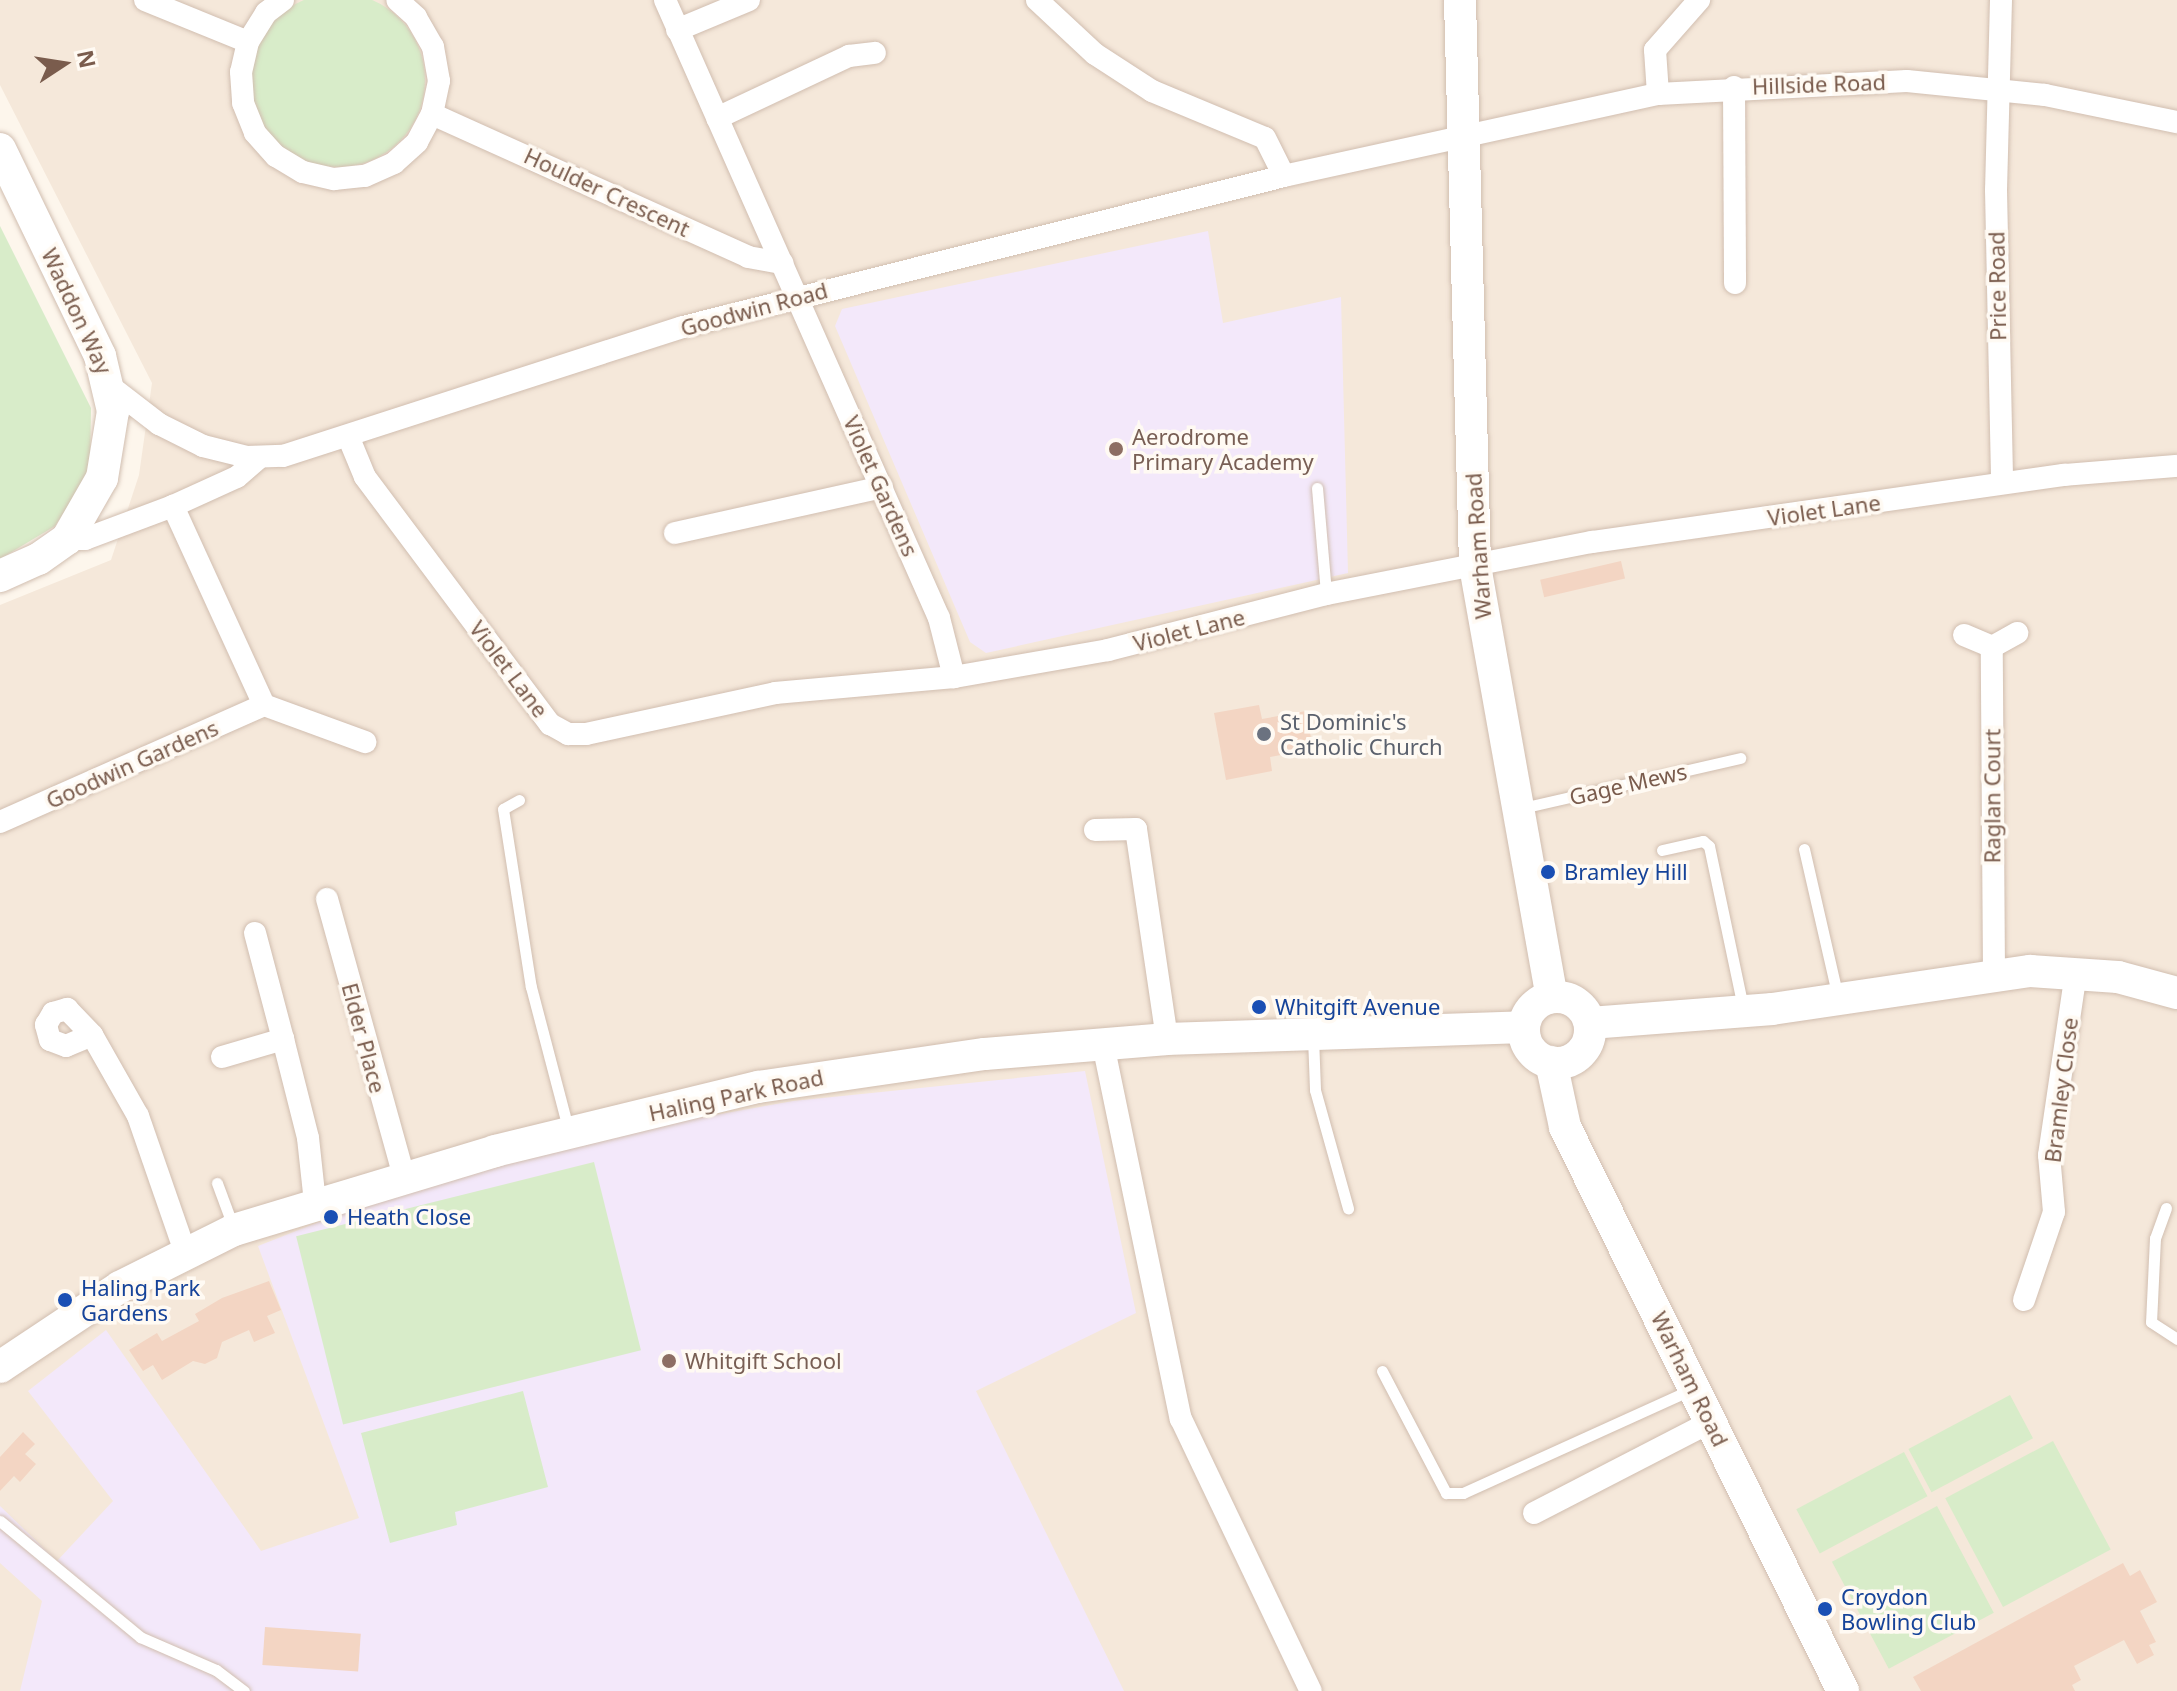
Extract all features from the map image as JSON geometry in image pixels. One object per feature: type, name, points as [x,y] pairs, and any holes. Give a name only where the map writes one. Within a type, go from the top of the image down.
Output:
[{"type":"street","points":[[145,0],[248,42]]},
{"type":"street","points":[[283,0],[266,13],[248,42],[241,72],[243,103],[266,145],[303,172],[334,179],[365,176],[394,163],[417,142],[432,114],[439,81],[433,47],[416,17],[397,0]]},
{"type":"street","name":"Violet Gardens","points":[[665,0],[945,634],[954,677]]},
{"type":"street","points":[[677,30],[749,0]]},
{"type":"street","points":[[1037,0],[1095,54],[1152,91],[1265,138],[1284,176]]},
{"type":"street","name":"Warham Road","points":[[1460,0],[1475,566],[1552,997]]},
{"type":"street","points":[[1658,94],[1655,50],[1699,0]]},
{"type":"street","name":"Price Road","points":[[2001,0],[1997,88],[2002,483]]},
{"type":"street","points":[[717,118],[849,56],[875,53]]},
{"type":"street","name":"Hillside Road","points":[[1462,136],[1658,94],[1858,80],[1997,88],[2177,122]]},
{"type":"street","points":[[1734,87],[1735,283]]},
{"type":"street","name":"Houlder Crescent","points":[[432,114],[748,257],[782,263]]},
{"type":"street","name":"Goodwin Road","points":[[67,539],[85,539],[173,506],[237,477],[259,458],[348,436],[584,357],[798,298],[1284,176],[1462,136]]},
{"type":"street","name":"Waddon Way","points":[[0,149],[111,387],[112,433],[106,464],[67,539]]},
{"type":"street","points":[[111,387],[187,439],[259,458]]},
{"type":"street","name":"Violet Lane","points":[[348,436],[365,477],[550,724],[568,734],[605,731],[775,693],[954,677],[1108,650],[1326,594],[1592,542],[2002,483],[2177,466]]},
{"type":"street","points":[[675,533],[882,487]]},
{"type":"street","points":[[173,506],[264,705],[365,742]]},
{"type":"street","points":[[0,576],[51,552],[67,539]]},
{"type":"street","points":[[1964,635],[1992,647],[2017,633]]},
{"type":"street","name":"Raglan Court","points":[[1992,647],[1994,974]]},
{"type":"street","name":"Goodwin Gardens","points":[[0,822],[264,705]]},
{"type":"street","points":[[1095,830],[1136,829],[1167,1039]]},
{"type":"street","name":"Elder Place","points":[[327,899],[404,1177]]},
{"type":"street","points":[[255,933],[308,1138],[315,1202]]},
{"type":"street","points":[[1590,1023],[1744,1012],[1839,1000],[1994,974],[2076,972],[2177,993]]},
{"type":"street","name":"Bramley Close","points":[[2024,1300],[2054,1212],[2049,1155],[2076,972]]},
{"type":"street","points":[[1552,997],[1580,1006],[1590,1023],[1583,1050],[1572,1059],[1551,1062],[1527,1044],[1524,1027],[1528,1013],[1552,997]]},
{"type":"street","name":"Haling Park Road","points":[[0,1367],[81,1311],[185,1252],[234,1230],[315,1202],[569,1132],[823,1076],[1103,1044],[1312,1033],[1524,1027]]},
{"type":"street","points":[[92,1035],[138,1116],[185,1252]]},
{"type":"street","points":[[222,1057],[283,1039]]},
{"type":"street","points":[[1103,1044],[1181,1419],[1311,1691]]},
{"type":"street","name":"Warham Road","points":[[1551,1062],[1565,1127],[1843,1691]]},
{"type":"street","points":[[1534,1513],[1710,1422]]},
{"type":"lane","points":[[1317,488],[1326,594]]},
{"type":"lane","name":"Gage Mews","points":[[1517,810],[1740,758]]},
{"type":"lane","points":[[519,800],[503,809],[531,987],[569,1132]]},
{"type":"lane","points":[[1662,850],[1703,841],[1709,846],[1744,1012]]},
{"type":"lane","points":[[1804,849],[1839,1000]]},
{"type":"lane","points":[[1312,1033],[1315,1090],[1348,1208]]},
{"type":"lane","points":[[217,1183],[234,1230]]},
{"type":"lane","points":[[2166,1208],[2155,1238],[2151,1322],[2177,1339]]},
{"type":"lane","points":[[1382,1371],[1446,1493],[1463,1493],[1695,1388]]},
{"type":"lane","points":[[0,1521],[140,1637],[216,1670],[241,1690]]},
{"type":"shaded area","points":[[0,0],[2177,0],[2177,1691],[0,1691],[0,605],[111,560],[139,475],[152,383],[0,85]]},
{"type":"shaded area","name":"Aerodrome Primary Academy","points":[[1208,231],[1223,323],[1341,297],[1348,573],[986,653],[970,642],[835,326],[842,309]]},
{"type":"shaded area","name":"Whitgift School","points":[[1085,1071],[1136,1313],[976,1391],[1124,1691],[20,1691],[42,1601],[0,1563],[0,1506],[57,1561],[113,1501],[28,1391],[106,1330],[261,1551],[359,1518],[258,1246],[362,1205],[619,1132],[793,1101]]},
{"type":"green space","points":[[338,-7],[371,0],[400,18],[418,47],[425,80],[418,113],[400,142],[371,160],[338,167],[305,160],[276,142],[258,113],[251,80],[258,47],[276,18],[305,0]]},
{"type":"green space","points":[[0,226],[91,408],[90,463],[80,488],[55,526],[0,559]]},
{"type":"green space","points":[[594,1162],[641,1350],[343,1425],[296,1236]]},
{"type":"green space","points":[[523,1391],[548,1487],[455,1512],[457,1525],[390,1543],[361,1433]]},
{"type":"green space","points":[[2010,1395],[2033,1438],[1931,1492],[1908,1449]]},
{"type":"green space","points":[[2053,1441],[2111,1550],[2003,1607],[1945,1498]]},
{"type":"green space","points":[[1904,1452],[1927,1496],[1820,1553],[1796,1509]]},
{"type":"green space","points":[[1937,1506],[1994,1613],[1889,1669],[1832,1562]]},
{"type":"building","points":[[1621,561],[1625,579],[1544,597],[1540,580]]},
{"type":"building","name":"St Dominic's Catholic Church","points":[[1259,705],[1262,719],[1306,711],[1313,749],[1270,757],[1272,771],[1226,780],[1214,713]]},
{"type":"building","points":[[269,1281],[281,1310],[267,1316],[275,1333],[254,1342],[249,1330],[222,1342],[217,1358],[205,1364],[193,1361],[162,1380],[153,1365],[143,1371],[129,1350],[157,1333],[162,1341],[199,1321],[195,1314],[222,1298]]},
{"type":"building","points":[[23,1432],[35,1444],[25,1454],[36,1464],[20,1482],[14,1476],[0,1491],[0,1457]]},
{"type":"building","points":[[2123,1563],[2130,1576],[2140,1570],[2157,1602],[2140,1611],[2156,1642],[2149,1645],[2154,1655],[2137,1664],[2124,1640],[2074,1666],[2081,1680],[2072,1685],[2075,1691],[1921,1691],[1913,1677]]},
{"type":"building","points":[[265,1627],[361,1634],[358,1672],[262,1665]]},
{"type":"place","name":"Aerodrome Primary Academy","points":[[1116,449]]},
{"type":"place","name":"St Dominic's Catholic Church","points":[[1264,734]]},
{"type":"place","name":"Bramley Hill","points":[[1548,872]]},
{"type":"place","name":"Whitgift Avenue","points":[[1259,1007]]},
{"type":"place","name":"Heath Close","points":[[331,1217]]},
{"type":"place","name":"Haling Park Gardens","points":[[65,1300]]},
{"type":"place","name":"Whitgift School","points":[[669,1361]]},
{"type":"place","name":"Croydon Bowling Club","points":[[1825,1609]]}]
